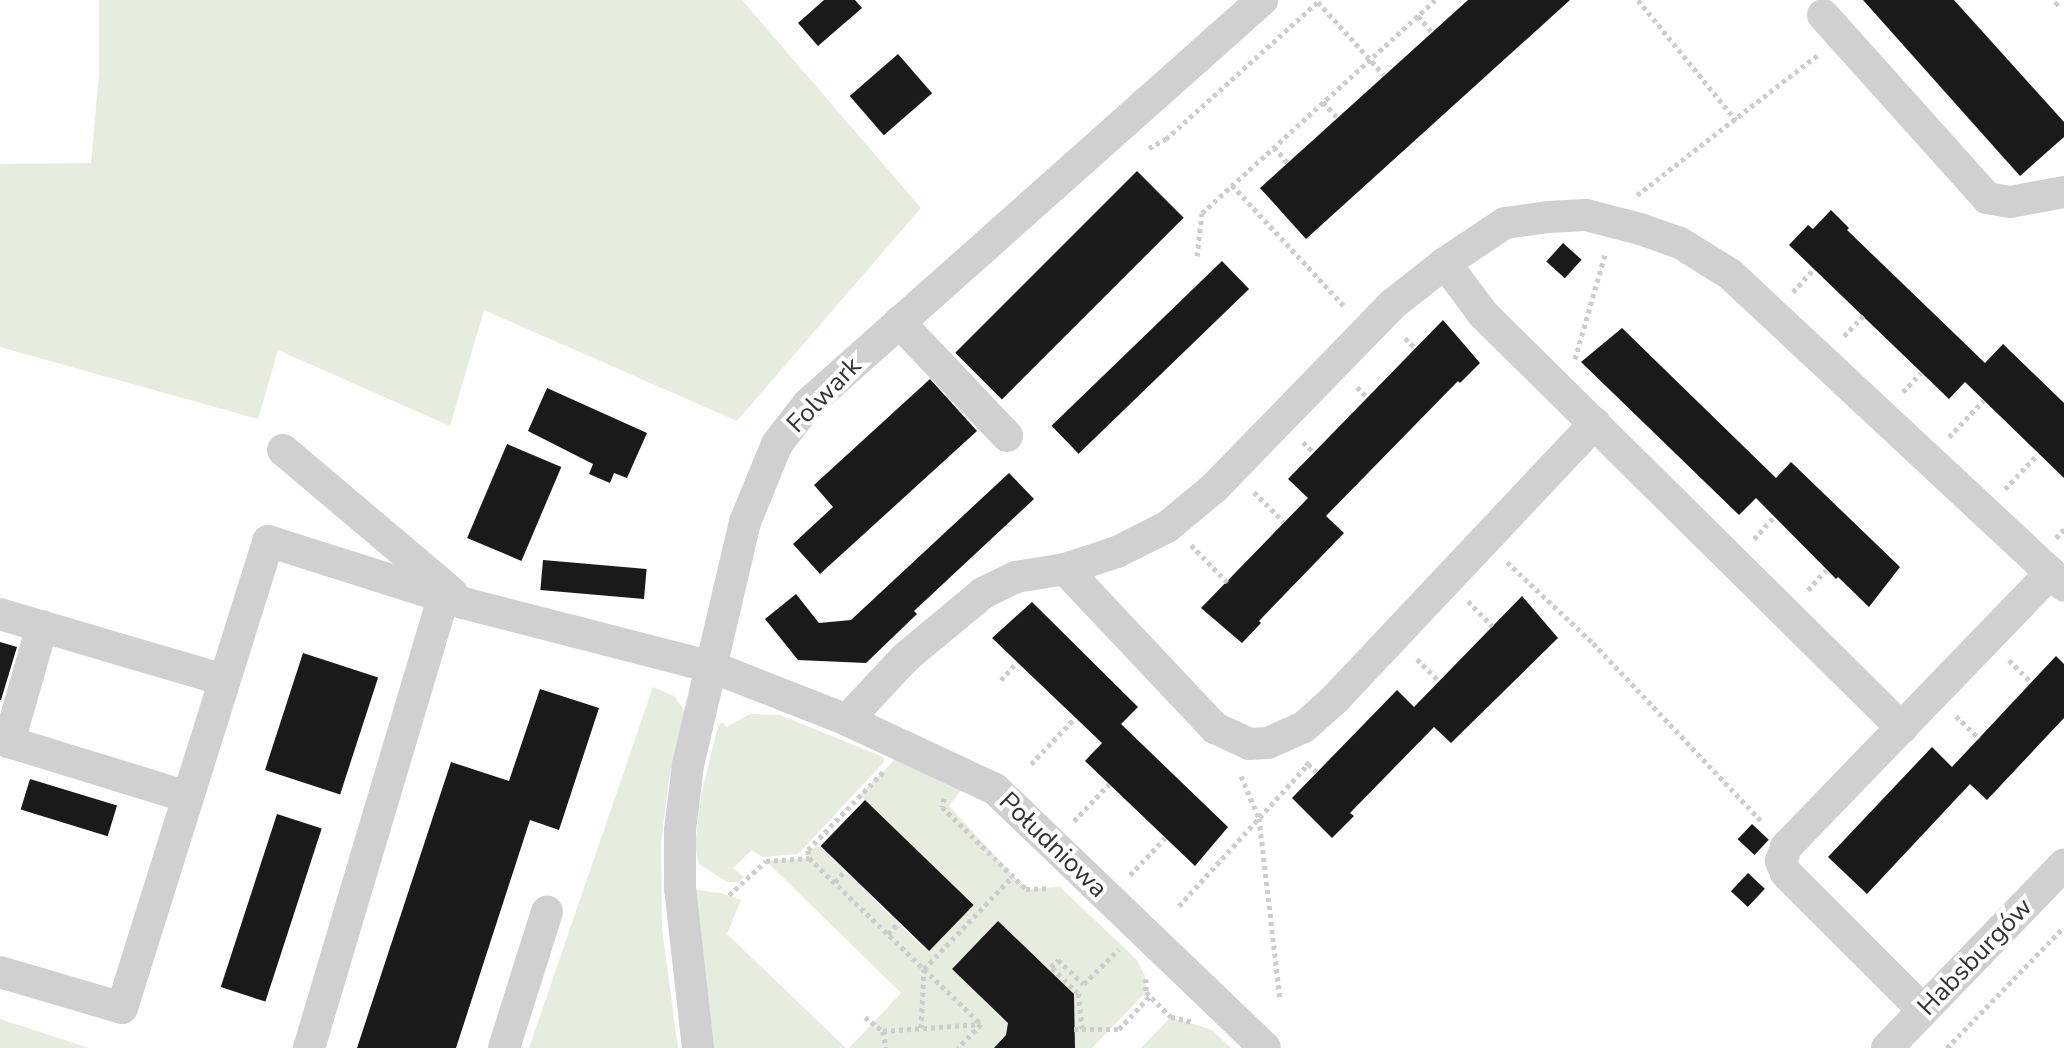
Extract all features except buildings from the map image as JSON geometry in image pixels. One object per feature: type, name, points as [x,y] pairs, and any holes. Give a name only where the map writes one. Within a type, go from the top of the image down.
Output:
[{"type":"street","name":"Folwark","points":[[698,1048],[680,888],[680,830],[688,765],[745,522],[777,444],[808,404],[1262,0]]},
{"type":"street","points":[[1832,26],[1987,198],[2010,202],[2064,192]]},
{"type":"street","points":[[847,720],[906,657],[983,593],[1016,577],[1065,569],[1117,552],[1171,524],[1232,470],[1393,304],[1445,263],[1505,223],[1586,215],[1616,222],[1680,243],[1730,274],[2058,580],[1902,728],[1786,847],[1781,861],[1786,873],[1923,1010]]},
{"type":"street","points":[[1445,263],[1483,314],[1902,728]]},
{"type":"street","points":[[899,322],[1007,436]]},
{"type":"street","points":[[1065,569],[1215,728],[1249,744],[1287,737],[1335,699],[1595,423]]},
{"type":"street","points":[[283,450],[454,600],[309,1048]]},
{"type":"street","name":"Południowa","points":[[224,680],[268,541],[454,600],[712,667],[847,720],[995,789],[1265,1048]]},
{"type":"street","points":[[0,614],[224,680],[122,1008],[0,972]]},
{"type":"street","points":[[42,626],[9,742],[188,797]]},
{"type":"street","name":"Habsburgów","points":[[1887,1048],[2064,865]]},
{"type":"street","points":[[504,1048],[547,912]]},
{"type":"path","points":[[1197,256],[1202,213],[1435,0]]},
{"type":"path","points":[[1638,0],[1736,120]]},
{"type":"path","points":[[2055,5],[2061,0]]},
{"type":"path","points":[[1138,153],[1166,139],[1319,1],[1384,75]]},
{"type":"path","points":[[1418,16],[1432,32]]},
{"type":"path","points":[[1552,382],[1579,355],[1599,271],[1621,208],[1736,120],[1832,26]]},
{"type":"path","points":[[1323,102],[1338,118]]},
{"type":"path","points":[[1274,147],[1288,163]]},
{"type":"path","points":[[1232,185],[1367,331]]},
{"type":"path","points":[[1929,458],[1984,400]]},
{"type":"path","points":[[1985,510],[2037,455]]},
{"type":"path","points":[[1232,470],[1284,522]]},
{"type":"path","points":[[1171,524],[1227,582]]},
{"type":"path","points":[[1484,542],[1593,643],[1786,847]]},
{"type":"path","points":[[1001,680],[1017,662]]},
{"type":"path","points":[[1031,764],[1075,718]]},
{"type":"path","points":[[1232,737],[1230,749],[1259,818],[1280,999]]},
{"type":"path","points":[[1287,737],[1317,772]]},
{"type":"path","points":[[1179,906],[1308,764]]},
{"type":"path","points":[[886,768],[808,850],[809,858],[981,1024]]},
{"type":"path","points":[[1064,832],[1109,784]]},
{"type":"path","points":[[945,795],[942,807],[1026,889],[1060,887]]},
{"type":"path","points":[[1119,885],[1165,838]]},
{"type":"path","points":[[729,895],[766,861],[809,858]]},
{"type":"path","points":[[834,882],[845,871]]},
{"type":"path","points":[[921,1028],[924,969],[1013,876]]},
{"type":"path","points":[[888,934],[898,923]]},
{"type":"path","points":[[1947,1048],[2064,927]]},
{"type":"path","points":[[1113,936],[1130,953]]},
{"type":"path","points":[[1123,946],[1084,984],[1058,960],[1051,967],[1078,993],[1078,1029],[1119,1029],[1150,996]]},
{"type":"path","points":[[1141,968],[1150,996],[1171,1017]]},
{"type":"path","points":[[865,1017],[883,1031],[886,1048]]},
{"type":"path","points":[[883,1031],[981,1024]]},
{"type":"path","points":[[958,1048],[981,1024]]},
{"type":"path","points":[[1954,1040],[1962,1048]]},
{"type":"shaded area","points":[[99,0],[742,0],[921,208],[737,421],[484,310],[450,426],[278,350],[258,419],[0,347],[0,164],[91,163],[99,75]]},
{"type":"shaded area","points":[[653,687],[674,696],[686,713],[669,779],[661,843],[662,929],[678,1048],[529,1048]]},
{"type":"shaded area","points":[[750,714],[780,715],[883,757],[884,762],[798,854],[762,857],[752,850],[733,868],[744,877],[739,882],[727,882],[699,864],[695,846],[701,796],[718,726],[722,722],[727,727]]},
{"type":"shaded area","points":[[895,759],[963,787],[949,806],[1026,889],[1060,887],[1137,960],[1145,976],[1146,992],[1092,1048],[1075,1048],[1074,994],[998,922],[952,969],[1008,1023],[1006,1035],[994,1048],[849,1048],[901,993],[766,861],[808,858],[808,850],[820,846],[927,951],[972,905],[860,795]]},
{"type":"shaded area","points":[[680,888],[721,893],[741,900],[727,934],[846,1048],[713,1048]]},
{"type":"shaded area","points":[[1171,1017],[1212,1030],[1231,1048],[1141,1048]]},
{"type":"shaded area","points":[[0,1019],[89,1048],[0,1048]]}]
